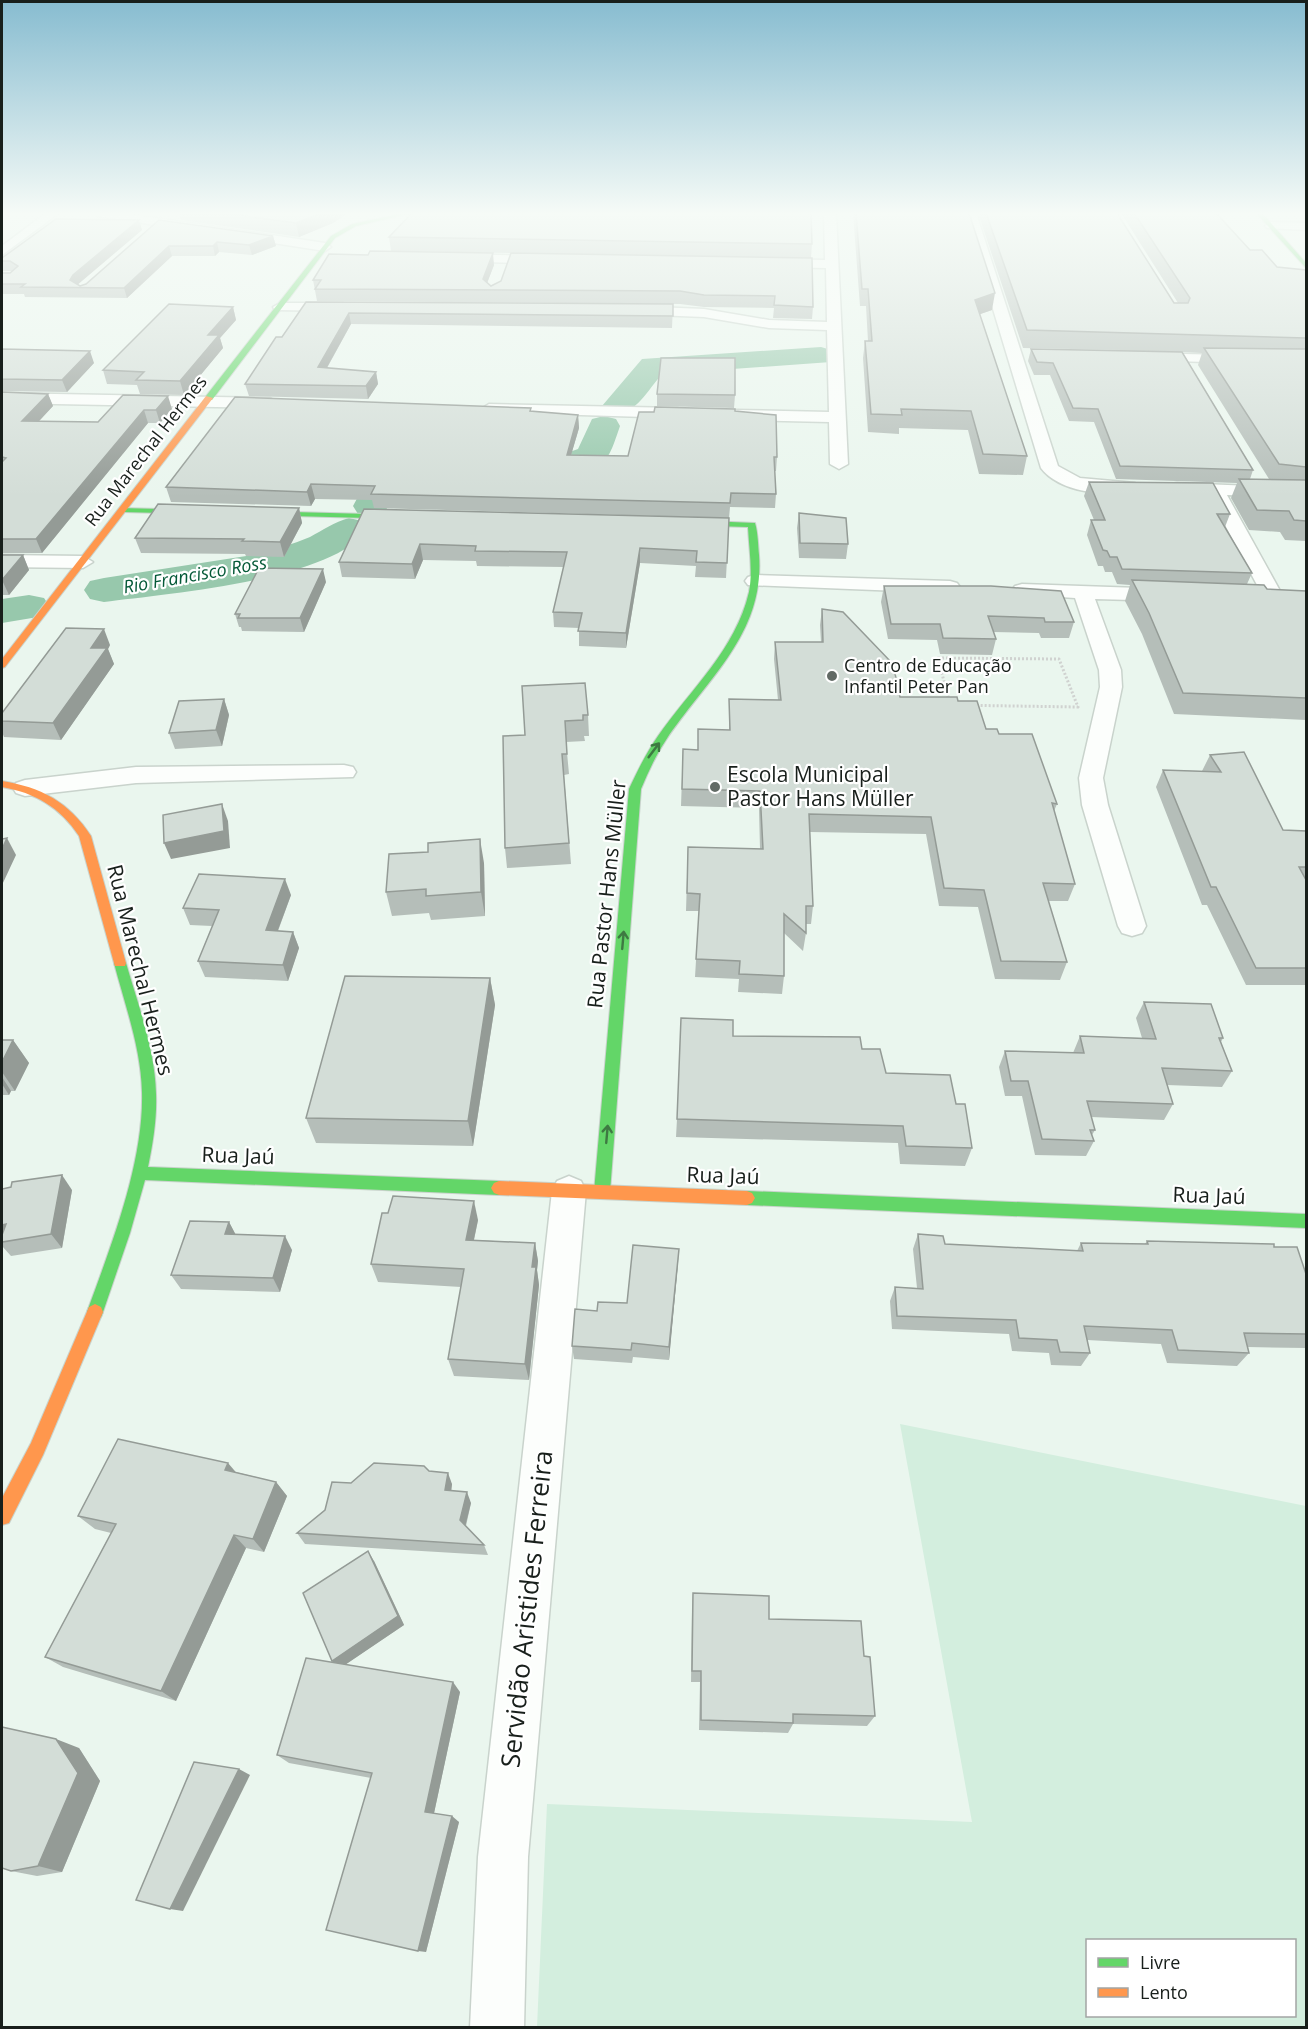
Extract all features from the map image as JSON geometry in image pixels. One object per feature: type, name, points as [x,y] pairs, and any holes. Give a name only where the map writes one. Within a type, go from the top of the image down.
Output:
[{"type":"street","name":"Rua Marechal Hermes","points":[[2,665],[208,402],[279,308]]},
{"type":"street","points":[[833,308],[839,464]]},
{"type":"street","points":[[1004,308],[1020,354],[1050,468],[1068,480],[1095,486],[1306,493]]},
{"type":"street","points":[[621,310],[680,310],[769,324],[834,326]]},
{"type":"street","points":[[1127,357],[1306,361]]},
{"type":"street","points":[[1184,358],[1196,378]]},
{"type":"street","points":[[2,398],[291,404]]},
{"type":"street","points":[[469,408],[695,414]]},
{"type":"street","points":[[718,414],[837,417]]},
{"type":"street","points":[[1252,471],[1264,491]]},
{"type":"street","points":[[1215,490],[1274,598]]},
{"type":"street","points":[[123,510],[219,512]]},
{"type":"street","points":[[242,513],[420,517]]},
{"type":"street","name":"Rua Pastor Hans Müller","points":[[585,1192],[635,789],[648,757],[714,672],[747,608],[755,581],[752,525],[669,523]]},
{"type":"street","points":[[2,561],[83,562]]},
{"type":"street","points":[[755,581],[966,588]]},
{"type":"street","points":[[1001,589],[1190,595]]},
{"type":"street","points":[[1083,592],[1110,670],[1111,687],[1090,778],[1095,805],[1132,926]]},
{"type":"street","points":[[1250,597],[1296,599]]},
{"type":"street","points":[[13,786],[136,775],[344,772]]},
{"type":"street","name":"Rua Marechal Hermes","points":[[2,1516],[36,1449],[88,1331],[138,1173],[148,1118],[149,1090],[145,1064],[85,836],[69,810],[56,800],[13,786]]},
{"type":"street","name":"Rua Jaú","points":[[138,1173],[1306,1221]]},
{"type":"street","name":"Servidão Aristides Ferreira","points":[[497,2028],[498,1923],[503,1857],[585,1192]]},
{"type":"path","points":[[938,658],[1059,659],[1078,707],[1006,706],[950,705],[938,658]]},
{"type":"green space","points":[[900,1424],[1306,1506],[1306,2027],[537,2027],[547,1804],[972,1822]]},
{"type":"building","points":[[165,308],[232,308],[208,335],[219,335],[180,381],[136,380],[144,372],[103,370]]},
{"type":"building","points":[[302,308],[673,308],[673,316],[349,313],[318,367],[376,372],[366,386],[245,384],[276,337],[282,337]]},
{"type":"building","points":[[869,308],[978,308],[1027,456],[983,454],[971,411],[901,409],[902,415],[871,414],[865,341],[872,341]]},
{"type":"building","points":[[1019,308],[1306,308],[1306,338],[1027,330]]},
{"type":"building","points":[[1204,348],[1306,349],[1306,467],[1279,464]]},
{"type":"building","points":[[2,349],[90,351],[62,380],[2,379]]},
{"type":"building","points":[[1031,349],[1182,352],[1253,470],[1120,466],[1098,409],[1073,408],[1053,363],[1037,362]]},
{"type":"building","points":[[661,358],[735,358],[735,395],[657,394]]},
{"type":"building","points":[[2,392],[48,394],[22,421],[98,422],[123,395],[168,396],[156,410],[144,410],[36,539],[2,539],[2,462],[6,458],[2,457]]},
{"type":"building","points":[[235,397],[531,408],[530,411],[578,415],[567,455],[628,456],[639,412],[654,412],[655,407],[735,409],[735,411],[776,415],[777,457],[774,457],[776,494],[731,493],[730,503],[371,494],[375,486],[311,484],[307,492],[166,487]]},
{"type":"building","points":[[1239,479],[1306,480],[1306,521],[1294,520],[1289,511],[1257,510]]},
{"type":"building","points":[[1089,482],[1213,483],[1230,514],[1217,514],[1252,573],[1122,569],[1117,557],[1110,557],[1107,551],[1103,550],[1091,520],[1105,520]]},
{"type":"building","points":[[158,504],[299,508],[280,542],[242,541],[244,539],[135,538]]},
{"type":"building","points":[[364,509],[729,518],[727,563],[696,562],[697,551],[640,548],[626,633],[578,631],[582,613],[553,612],[567,552],[475,551],[476,546],[420,544],[412,564],[339,562]]},
{"type":"building","points":[[799,513],[846,518],[848,544],[800,543]]},
{"type":"building","points":[[2,555],[23,555],[2,580]]},
{"type":"building","points":[[259,568],[323,569],[300,618],[238,618],[240,614],[235,614]]},
{"type":"building","points":[[1132,580],[1264,585],[1267,589],[1306,591],[1306,698],[1183,693],[1149,613]]},
{"type":"building","points":[[884,586],[991,586],[1061,591],[1074,622],[1045,622],[1044,618],[988,616],[996,639],[943,638],[940,624],[891,624]]},
{"type":"building","points":[[822,609],[843,612],[893,664],[900,697],[957,697],[958,701],[977,701],[986,729],[997,729],[999,734],[1032,734],[1057,804],[1052,803],[1075,884],[1043,883],[1067,962],[1001,961],[984,890],[944,888],[931,817],[809,814],[813,906],[806,906],[806,933],[784,914],[784,976],[739,974],[740,961],[696,959],[700,894],[687,893],[688,847],[763,849],[760,791],[682,789],[683,749],[698,750],[698,729],[730,730],[729,699],[781,700],[775,642],[823,642]]},
{"type":"building","points":[[66,628],[104,629],[91,648],[107,648],[53,723],[2,721],[2,713]]},
{"type":"building","points":[[585,683],[588,715],[583,715],[583,720],[565,721],[567,754],[562,754],[569,843],[505,848],[503,736],[525,735],[522,686]]},
{"type":"building","points":[[224,699],[216,730],[169,733],[179,701]]},
{"type":"building","points":[[1244,752],[1283,830],[1306,831],[1306,867],[1299,867],[1306,880],[1306,968],[1256,968],[1216,887],[1211,887],[1163,770],[1221,772],[1210,755]]},
{"type":"building","points":[[222,804],[224,831],[164,843],[163,815]]},
{"type":"building","points":[[7,838],[2,849],[2,839]]},
{"type":"building","points":[[480,839],[481,892],[426,896],[426,889],[386,892],[389,854],[428,852],[428,843]]},
{"type":"building","points":[[199,874],[285,879],[266,930],[293,932],[283,965],[198,961],[219,910],[183,908]]},
{"type":"building","points":[[345,976],[490,978],[468,1121],[306,1118]]},
{"type":"building","points":[[1144,1002],[1211,1004],[1223,1038],[1219,1038],[1232,1071],[1162,1068],[1173,1104],[1087,1101],[1095,1130],[1090,1130],[1094,1141],[1042,1139],[1028,1081],[1011,1081],[1005,1051],[1084,1053],[1080,1036],[1156,1039]]},
{"type":"building","points":[[681,1018],[733,1020],[733,1036],[860,1037],[862,1049],[880,1049],[886,1073],[950,1075],[956,1104],[965,1104],[972,1148],[906,1146],[903,1126],[677,1119]]},
{"type":"building","points":[[2,1040],[13,1040],[2,1062]]},
{"type":"building","points":[[62,1175],[51,1234],[2,1242],[6,1224],[2,1225],[2,1189],[11,1187],[12,1182]]},
{"type":"building","points":[[393,1196],[474,1201],[466,1240],[535,1243],[532,1267],[536,1267],[525,1364],[448,1359],[464,1269],[371,1264],[382,1213],[388,1213]]},
{"type":"building","points":[[190,1221],[229,1222],[225,1234],[285,1236],[273,1278],[171,1275]]},
{"type":"building","points":[[918,1234],[943,1236],[945,1244],[1083,1251],[1081,1243],[1148,1244],[1147,1241],[1274,1244],[1274,1247],[1297,1247],[1306,1274],[1306,1334],[1244,1333],[1249,1353],[1178,1350],[1172,1330],[1084,1326],[1090,1353],[1060,1352],[1057,1340],[1019,1338],[1016,1320],[897,1316],[895,1287],[923,1289]]},
{"type":"building","points":[[633,1245],[679,1249],[669,1347],[632,1343],[631,1350],[572,1346],[575,1309],[597,1311],[598,1302],[627,1303]]},
{"type":"building","points":[[118,1439],[228,1463],[225,1470],[276,1482],[253,1539],[234,1535],[161,1691],[45,1657],[116,1524],[78,1516]]},
{"type":"building","points":[[374,1463],[424,1466],[429,1471],[448,1473],[445,1490],[467,1492],[460,1520],[484,1545],[297,1533],[325,1510],[332,1482],[351,1483]]},
{"type":"building","points":[[368,1551],[398,1616],[332,1661],[303,1593]]},
{"type":"building","points":[[693,1593],[769,1596],[769,1619],[861,1621],[864,1656],[870,1657],[875,1716],[793,1714],[793,1723],[701,1720],[701,1671],[692,1671]]},
{"type":"building","points":[[306,1658],[453,1682],[425,1812],[452,1816],[418,1951],[326,1930],[372,1773],[277,1755]]},
{"type":"building","points":[[2,1727],[56,1739],[78,1773],[38,1866],[11,1871],[2,1868]]},
{"type":"building","points":[[194,1762],[239,1769],[170,1909],[136,1900]]},
{"type":"waterway","name":"Rio Francisco Ross","points":[[618,406],[653,365],[821,356]]},
{"type":"waterway","name":"Rio Francisco Ross","points":[[371,506],[386,474],[429,468],[568,464],[593,455],[604,426]]},
{"type":"waterway","name":"Rio Francisco Ross","points":[[104,590],[266,565],[297,556],[325,544],[349,529]]},
{"type":"waterway","name":"Rio Francisco Ross","points":[[2,611],[29,607]]},
{"type":"traffic: fast","points":[[209,398],[279,308]]},
{"type":"traffic: fast","points":[[123,510],[200,512]]},
{"type":"traffic: fast","points":[[254,513],[406,517]]},
{"type":"traffic: fast","points":[[602,1192],[635,789],[661,739],[730,647],[744,621],[753,594],[755,568],[752,525],[683,523]]},
{"type":"traffic: fast","points":[[95,1312],[131,1203],[145,1144],[148,1117],[148,1076],[138,1027],[120,963]]},
{"type":"traffic: fast","points":[[138,1173],[499,1188]]},
{"type":"traffic: fast","points":[[747,1198],[1306,1221]]},
{"type":"traffic: slow","points":[[2,665],[209,398]]},
{"type":"traffic: slow","points":[[2,784],[40,794],[60,806],[85,836],[120,963]]},
{"type":"traffic: slow","points":[[499,1188],[747,1198]]},
{"type":"traffic: slow","points":[[2,1516],[37,1449],[95,1312]]},
{"type":"place","name":"Centro de Educação Infantil Peter Pan","points":[[832,676]]},
{"type":"place","name":"Escola Municipal Pastor Hans Müller","points":[[715,787]]}]
